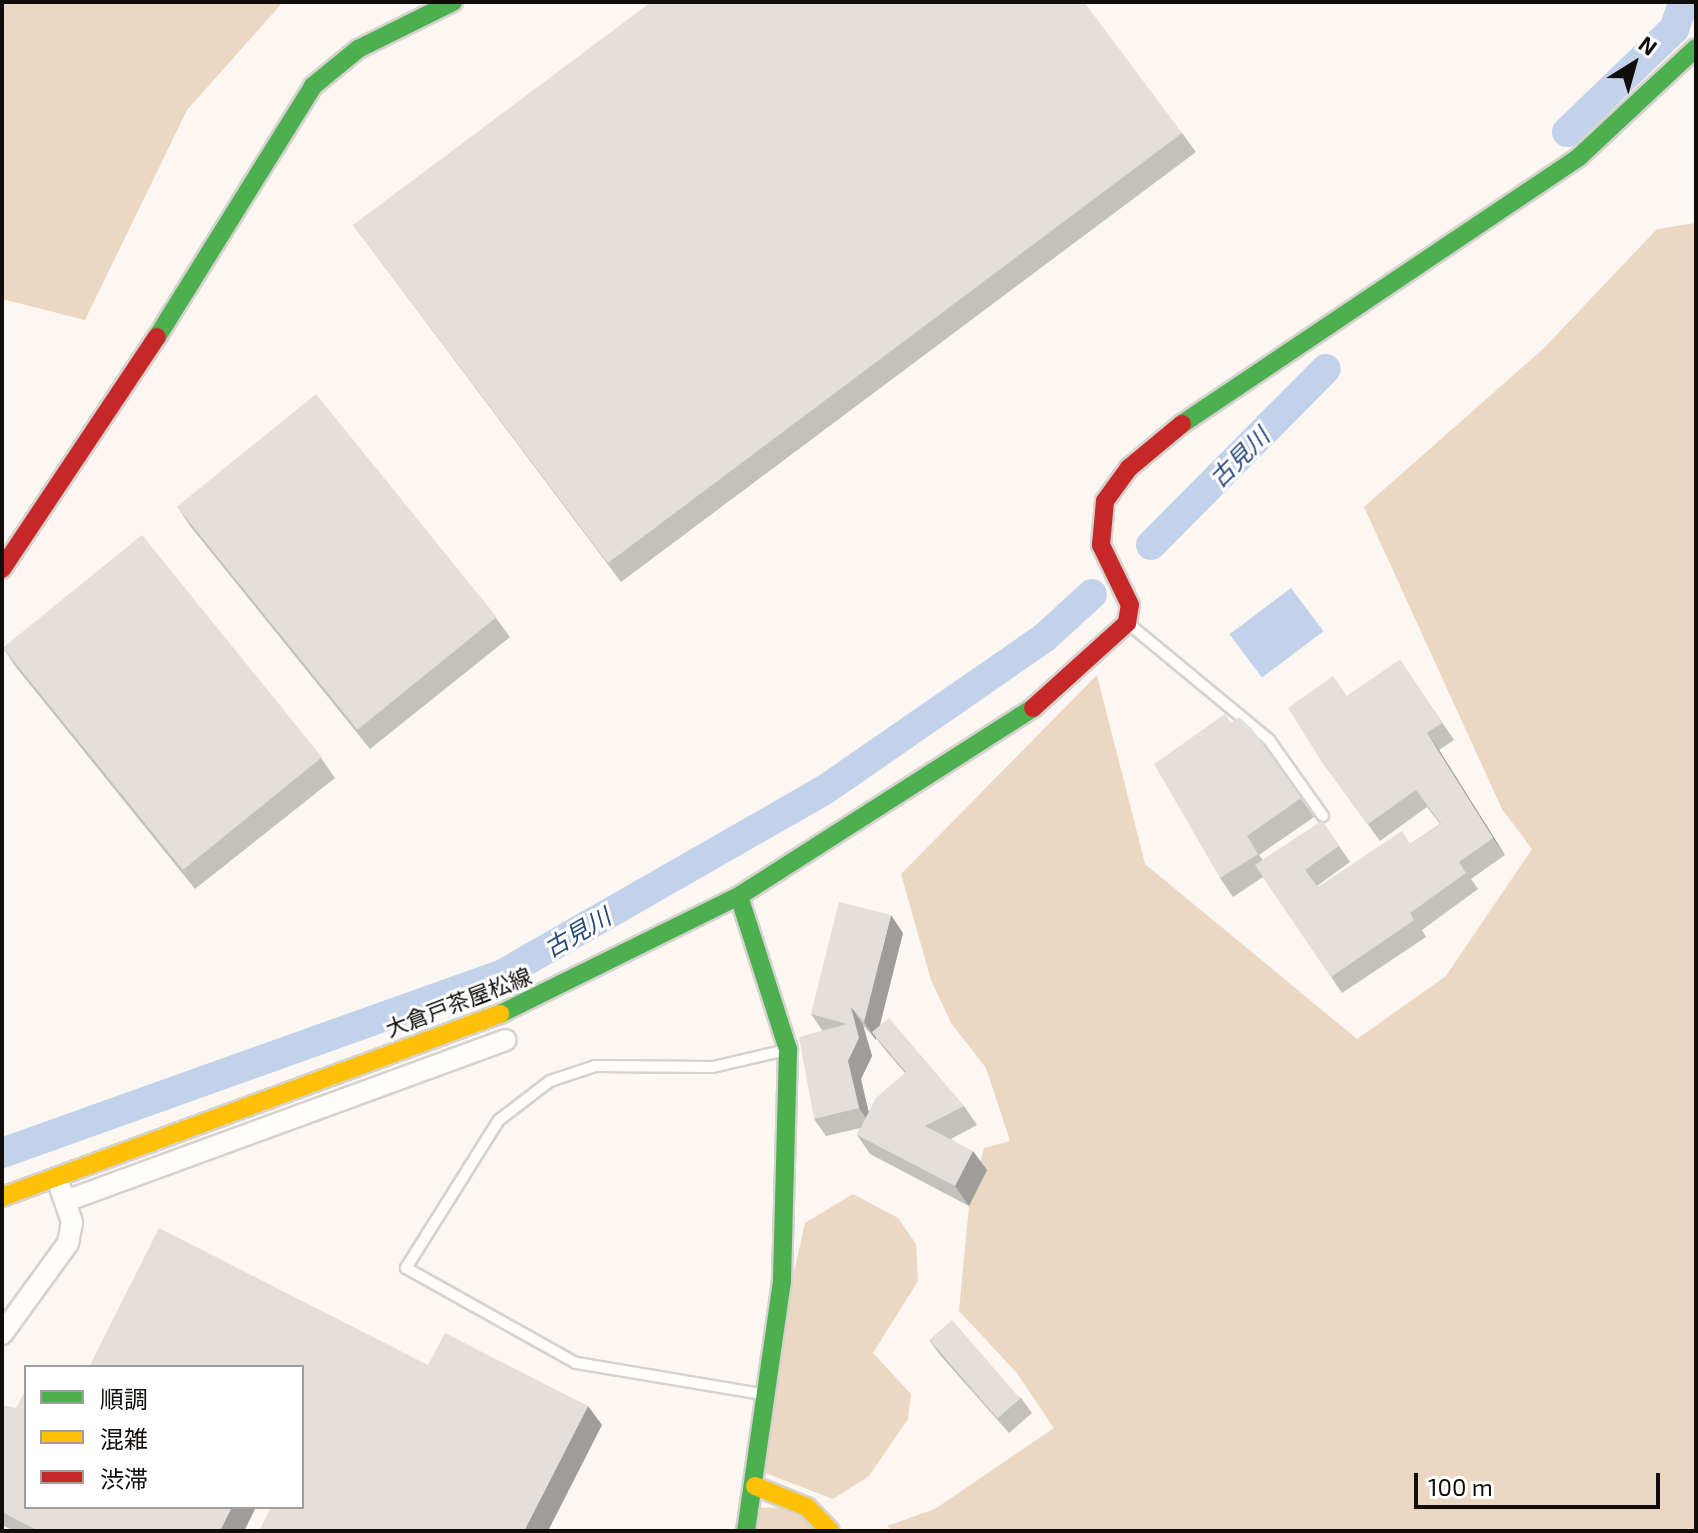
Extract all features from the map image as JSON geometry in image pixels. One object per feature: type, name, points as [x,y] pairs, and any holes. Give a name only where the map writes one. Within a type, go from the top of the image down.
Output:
[{"type":"street","points":[[2,569],[76,468],[313,86],[358,49],[453,2]]},
{"type":"street","points":[[1127,623],[1130,605],[1101,545],[1105,501],[1129,468],[1199,411],[1579,157],[1696,48]]},
{"type":"street","name":"大倉戸茶屋松線","points":[[2,1197],[532,1002],[739,896],[1024,716],[1127,623]]},
{"type":"street","points":[[739,896],[788,1050],[782,1281],[762,1394],[755,1486],[746,1531]]},
{"type":"street","points":[[66,1201],[505,1040]]},
{"type":"street","points":[[2,1334],[68,1243],[66,1201],[56,1177]]},
{"type":"street","points":[[755,1486],[807,1507],[830,1531]]},
{"type":"lane","points":[[1127,623],[1269,740],[1323,816]]},
{"type":"lane","points":[[762,1394],[576,1363],[406,1268],[499,1120],[550,1081],[595,1066],[713,1067],[788,1050]]},
{"type":"shaded area","points":[[2,2],[283,2],[187,110],[85,320],[2,299]]},
{"type":"shaded area","points":[[1696,223],[1696,1531],[892,1531],[887,1526],[935,1509],[1054,1428],[1016,1372],[959,1311],[969,1206],[984,1148],[1010,1141],[986,1068],[951,1023],[931,980],[901,874],[1097,675],[1145,864],[1357,1039],[1446,976],[1532,849],[1502,809],[1364,507],[1543,349],[1657,229]]},
{"type":"shaded area","points":[[853,1194],[898,1218],[916,1244],[918,1281],[873,1353],[911,1394],[908,1419],[869,1476],[833,1499],[750,1467],[805,1223]]},
{"type":"shaded area","points":[[807,1507],[827,1531],[746,1531],[750,1508]]},
{"type":"water","points":[[1291,588],[1323,631],[1262,677],[1230,634]]},
{"type":"building","points":[[651,2],[1084,2],[1182,133],[608,563],[353,225]]},
{"type":"building","points":[[316,394],[497,617],[358,730],[177,507]]},
{"type":"building","points":[[142,535],[322,757],[183,870],[3,648]]},
{"type":"building","points":[[1400,660],[1442,723],[1427,733],[1493,838],[1459,862],[1466,873],[1410,913],[1414,920],[1331,977],[1255,865],[1322,821],[1339,846],[1305,870],[1318,887],[1402,831],[1410,844],[1441,824],[1416,790],[1368,824],[1320,759],[1288,708],[1333,676],[1347,696]]},
{"type":"building","points":[[1225,714],[1231,723],[1239,717],[1250,727],[1301,798],[1247,836],[1258,854],[1220,878],[1154,764]]},
{"type":"building","points":[[839,902],[891,915],[864,1022],[851,1007],[859,1038],[848,1061],[859,1108],[814,1119],[799,1037],[847,1024],[811,1014]]},
{"type":"building","points":[[889,1018],[964,1106],[925,1126],[973,1151],[955,1186],[857,1135],[876,1098],[906,1072],[872,1032]]},
{"type":"building","points":[[159,1228],[428,1365],[445,1333],[588,1406],[524,1531],[259,1531],[270,1509],[304,1509],[304,1365],[90,1365]]},
{"type":"building","points":[[952,1320],[1020,1398],[998,1418],[929,1340]]},
{"type":"building","points":[[24,1393],[24,1509],[231,1509],[220,1531],[38,1531],[2,1512],[2,1405],[16,1408]]},
{"type":"waterway","name":"古見川","points":[[1567,132],[1674,29],[1684,2]]},
{"type":"waterway","name":"古見川","points":[[1151,545],[1326,369]]},
{"type":"waterway","name":"古見川","points":[[2,1153],[503,974],[823,791],[1044,638],[1092,594]]},
{"type":"traffic: fast","points":[[157,337],[313,86],[358,49],[453,2]]},
{"type":"traffic: fast","points":[[1182,424],[1579,157],[1696,48]]},
{"type":"traffic: fast","points":[[500,1014],[739,896],[1033,708]]},
{"type":"traffic: fast","points":[[739,896],[788,1050],[782,1281],[746,1531]]},
{"type":"traffic: slow","points":[[2,1197],[500,1014]]},
{"type":"traffic: slow","points":[[755,1486],[807,1507],[830,1531]]},
{"type":"traffic: jam","points":[[2,569],[157,337]]},
{"type":"traffic: jam","points":[[1033,708],[1127,623],[1130,605],[1101,545],[1105,501],[1129,468],[1182,424]]}]
